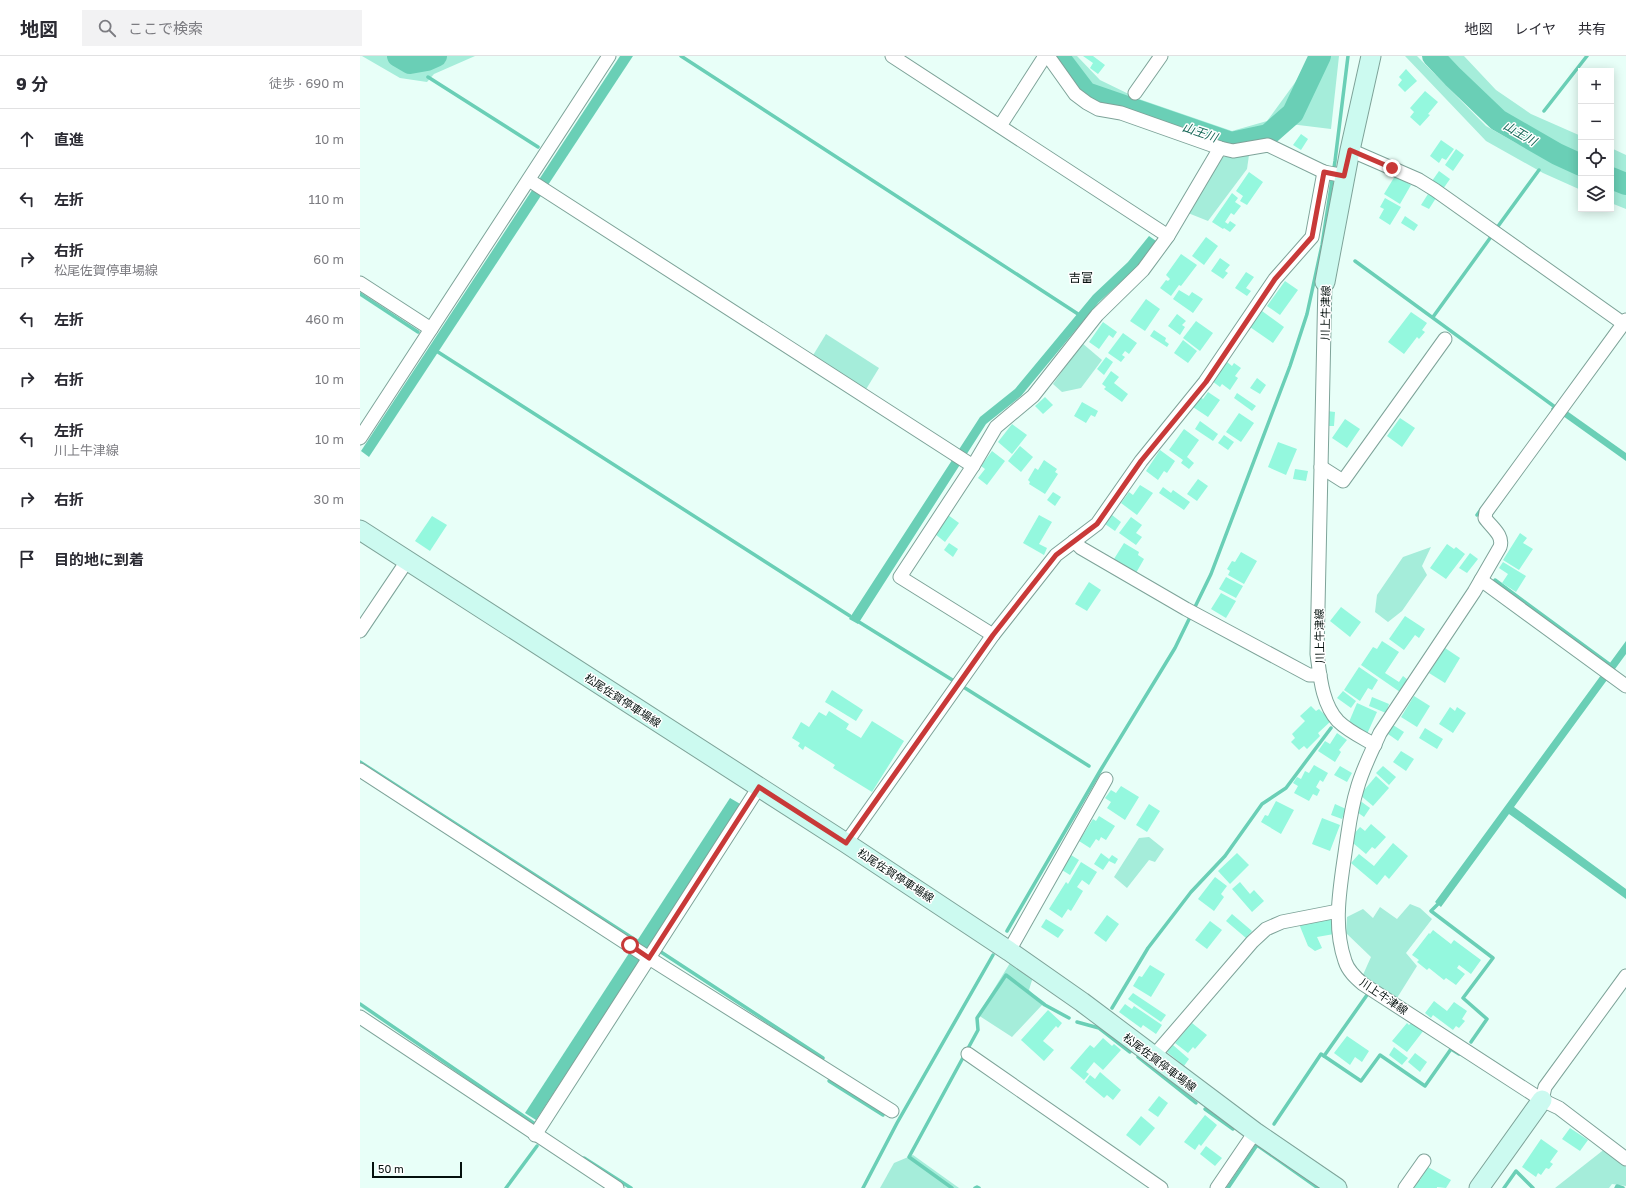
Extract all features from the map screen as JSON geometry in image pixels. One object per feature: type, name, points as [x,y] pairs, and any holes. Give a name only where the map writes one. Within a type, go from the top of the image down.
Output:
[{"type":"main road","name":"川上牛津線","points":[[1325,282],[1344,176],[1371,56]]},
{"type":"main road","name":"松尾佐賀停車場線","points":[[360,530],[846,843],[1009,951],[1082,1002],[1255,1132],[1337,1188]]},
{"type":"main road","points":[[1479,1188],[1542,1100]]},
{"type":"street","points":[[360,438],[609,56]]},
{"type":"street","points":[[892,56],[1168,236]]},
{"type":"street","points":[[1000,126],[1046,56],[1075,94],[1098,109],[1121,114],[1220,148],[1233,151],[1268,145],[1324,172],[1344,176]]},
{"type":"street","points":[[1135,93],[1161,56]]},
{"type":"street","points":[[993,635],[900,577],[970,464],[996,427],[1033,396],[1097,315],[1143,270],[1168,236],[1220,148]]},
{"type":"street","points":[[1350,150],[1419,180],[1435,190],[1625,322],[1486,512],[1485,518],[1500,536],[1502,542],[1500,547],[1481,580],[1380,733],[1375,745]]},
{"type":"street","points":[[846,843],[993,635],[1056,555],[1097,524],[1141,461],[1206,382],[1275,279],[1312,237],[1324,172]]},
{"type":"street","points":[[529,180],[970,464]]},
{"type":"street","name":"川上牛津線","points":[[1325,282],[1317,654],[1320,675],[1328,705],[1338,721],[1357,735],[1375,745],[1357,788],[1352,806],[1338,911],[1340,944],[1345,962],[1352,974],[1363,984],[1542,1100],[1559,1108],[1626,1159]]},
{"type":"street","points":[[360,283],[431,329]]},
{"type":"street","points":[[1322,467],[1343,481],[1445,339]]},
{"type":"street","points":[[1074,541],[1081,548],[1186,609],[1309,675],[1320,675]]},
{"type":"street","points":[[360,631],[407,561]]},
{"type":"street","points":[[1481,580],[1626,686]]},
{"type":"street","points":[[360,770],[648,957],[892,1111]]},
{"type":"street","points":[[1009,951],[1106,779]]},
{"type":"street","points":[[535,1135],[648,957],[759,787]]},
{"type":"street","points":[[1153,1056],[1252,942],[1266,929],[1282,922],[1338,911]]},
{"type":"street","points":[[1542,1100],[1545,1087],[1626,976]]},
{"type":"street","points":[[360,1017],[535,1135],[617,1188]]},
{"type":"street","points":[[968,1054],[1161,1188]]},
{"type":"street","points":[[1217,1188],[1255,1132]]},
{"type":"street","points":[[1405,1188],[1424,1161]]},
{"type":"shaded area","points":[[362,56],[389,56],[406,66],[422,67],[443,56],[475,56],[434,74],[427,82],[400,78]]},
{"type":"shaded area","points":[[620,56],[633,56],[369,457],[361,451]]},
{"type":"shaded area","points":[[1064,56],[1077,56],[1100,80],[1139,99],[1232,131],[1267,121],[1302,73],[1309,56],[1315,56],[1296,97],[1269,129],[1231,138],[1089,91]]},
{"type":"shaded area","points":[[1328,56],[1339,56],[1331,129],[1290,124],[1317,82]]},
{"type":"shaded area","points":[[1405,56],[1417,56],[1486,126],[1516,143],[1578,172],[1578,189],[1543,173],[1486,141]]},
{"type":"shaded area","points":[[1445,56],[1464,56],[1496,90],[1531,114],[1578,135],[1578,154],[1513,121],[1490,103]]},
{"type":"shaded area","points":[[1614,149],[1626,155],[1626,176],[1614,170]]},
{"type":"shaded area","points":[[1249,155],[1247,169],[1208,221],[1188,213],[1223,157]]},
{"type":"shaded area","points":[[1614,187],[1626,193],[1626,209],[1614,204]]},
{"type":"shaded area","points":[[1149,236],[1156,241],[1135,269],[1099,302],[1021,396],[986,424],[858,624],[849,619],[980,417],[1015,389],[1093,295],[1128,262]]},
{"type":"shaded area","points":[[826,334],[879,368],[865,391],[812,357]]},
{"type":"shaded area","points":[[1082,343],[1102,360],[1081,388],[1062,392],[1053,384]]},
{"type":"shaded area","points":[[1567,411],[1626,453],[1626,461],[1563,416]]},
{"type":"shaded area","points":[[1431,547],[1422,566],[1427,575],[1402,611],[1388,622],[1375,612],[1377,595],[1403,557]]},
{"type":"shaded area","points":[[1626,641],[1626,654],[1514,807],[1626,889],[1626,899],[1509,814],[1441,907],[1435,902]]},
{"type":"shaded area","points":[[730,798],[742,805],[536,1120],[525,1113]]},
{"type":"shaded area","points":[[1149,837],[1164,849],[1155,862],[1149,860],[1127,888],[1114,877],[1139,838]]},
{"type":"shaded area","points":[[1410,904],[1420,908],[1432,919],[1406,953],[1417,966],[1397,998],[1362,977],[1371,957],[1346,933],[1347,917],[1363,909],[1373,918],[1380,907],[1397,919]]},
{"type":"shaded area","points":[[1010,963],[1033,977],[1029,990],[1043,1004],[1012,1037],[978,1015]]},
{"type":"shaded area","points":[[1606,1148],[1626,1167],[1626,1186],[1612,1184],[1609,1188],[1555,1188]]},
{"type":"shaded area","points":[[913,1155],[959,1188],[880,1188],[894,1163]]},
{"type":"building","points":[[1083,56],[1093,56],[1105,65],[1098,74],[1090,68],[1093,63]]},
{"type":"building","points":[[1406,69],[1417,81],[1405,92],[1398,85],[1402,80],[1399,77]]},
{"type":"building","points":[[1425,91],[1438,102],[1428,114],[1430,115],[1420,126],[1410,117],[1414,112],[1410,108]]},
{"type":"building","points":[[1301,134],[1308,139],[1301,150],[1293,145]]},
{"type":"building","points":[[1441,140],[1454,149],[1446,160],[1442,158],[1439,163],[1430,156]]},
{"type":"building","points":[[1456,149],[1464,155],[1453,171],[1445,165]]},
{"type":"building","points":[[1439,171],[1450,179],[1443,189],[1432,181]]},
{"type":"building","points":[[1249,172],[1263,182],[1247,205],[1240,201],[1243,196],[1236,191]]},
{"type":"building","points":[[1395,176],[1411,185],[1400,204],[1384,194]]},
{"type":"building","points":[[1232,193],[1238,198],[1235,202],[1241,206],[1234,215],[1231,213],[1225,222],[1228,224],[1230,221],[1236,225],[1230,232],[1212,222]]},
{"type":"building","points":[[1428,194],[1436,198],[1429,209],[1421,205]]},
{"type":"building","points":[[1385,198],[1401,207],[1390,225],[1379,218],[1384,209],[1380,207]]},
{"type":"building","points":[[1405,216],[1418,225],[1414,231],[1401,223]]},
{"type":"building","points":[[1206,237],[1218,246],[1204,265],[1192,256]]},
{"type":"building","points":[[1181,254],[1197,265],[1181,286],[1179,285],[1171,296],[1160,288],[1166,280],[1168,281],[1170,279],[1166,275]]},
{"type":"building","points":[[1220,258],[1230,265],[1225,271],[1228,273],[1223,279],[1211,271]]},
{"type":"building","points":[[1246,272],[1254,277],[1246,288],[1251,291],[1247,296],[1235,288]]},
{"type":"building","points":[[1285,281],[1298,290],[1280,315],[1267,306]]},
{"type":"building","points":[[1179,290],[1189,296],[1192,292],[1203,299],[1193,313],[1173,299]]},
{"type":"building","points":[[1146,299],[1160,309],[1145,331],[1130,321]]},
{"type":"building","points":[[1262,311],[1284,327],[1273,343],[1250,327]]},
{"type":"building","points":[[1411,312],[1427,323],[1422,330],[1425,332],[1419,339],[1417,337],[1404,354],[1388,342]]},
{"type":"building","points":[[1177,314],[1186,321],[1182,325],[1185,327],[1180,335],[1168,326]]},
{"type":"building","points":[[1196,321],[1213,333],[1200,351],[1183,338]]},
{"type":"building","points":[[1103,322],[1117,332],[1113,338],[1109,335],[1099,349],[1089,342]]},
{"type":"building","points":[[1154,330],[1166,338],[1165,341],[1169,344],[1167,347],[1150,336]]},
{"type":"building","points":[[1123,333],[1137,343],[1129,354],[1125,351],[1122,355],[1125,357],[1121,362],[1108,353]]},
{"type":"building","points":[[1183,340],[1197,351],[1188,363],[1174,353]]},
{"type":"building","points":[[1106,357],[1113,362],[1104,375],[1097,369]]},
{"type":"building","points":[[1226,361],[1232,366],[1234,363],[1241,368],[1235,376],[1238,378],[1230,390],[1222,384],[1220,387],[1212,381]]},
{"type":"building","points":[[1111,371],[1119,377],[1114,383],[1128,394],[1122,402],[1104,389],[1106,387],[1102,384]]},
{"type":"building","points":[[1257,378],[1266,385],[1260,394],[1250,388]]},
{"type":"building","points":[[1208,392],[1220,400],[1208,417],[1193,407],[1200,397],[1203,399]]},
{"type":"building","points":[[1237,393],[1256,406],[1252,411],[1234,398]]},
{"type":"building","points":[[1045,397],[1053,405],[1043,414],[1035,406]]},
{"type":"building","points":[[1082,402],[1098,411],[1095,417],[1091,415],[1086,423],[1074,416]]},
{"type":"building","points":[[1327,411],[1335,412],[1334,426],[1327,426]]},
{"type":"building","points":[[1239,413],[1254,423],[1241,442],[1226,432]]},
{"type":"building","points":[[1400,418],[1415,428],[1402,447],[1387,436]]},
{"type":"building","points":[[1345,419],[1360,429],[1347,448],[1332,438]]},
{"type":"building","points":[[1200,421],[1218,434],[1213,441],[1195,429]]},
{"type":"building","points":[[1012,424],[1027,435],[1012,454],[998,442]]},
{"type":"building","points":[[1184,429],[1199,440],[1187,457],[1194,463],[1189,469],[1181,463],[1183,460],[1169,450]]},
{"type":"building","points":[[1224,435],[1234,442],[1228,450],[1218,443]]},
{"type":"building","points":[[1278,442],[1297,449],[1286,475],[1268,467]]},
{"type":"building","points":[[1020,446],[1033,457],[1021,472],[1008,461]]},
{"type":"building","points":[[1160,450],[1175,461],[1167,473],[1164,471],[1158,480],[1146,471]]},
{"type":"building","points":[[992,451],[1005,461],[987,485],[978,478],[985,469],[981,466]]},
{"type":"building","points":[[1044,460],[1057,469],[1055,472],[1058,474],[1045,494],[1029,484],[1030,482],[1028,480],[1035,468],[1038,470]]},
{"type":"building","points":[[1295,469],[1308,471],[1306,481],[1293,479]]},
{"type":"building","points":[[1198,479],[1208,486],[1197,501],[1187,494]]},
{"type":"building","points":[[1140,485],[1153,493],[1137,515],[1121,503],[1129,492],[1133,495]]},
{"type":"building","points":[[1163,487],[1171,493],[1173,490],[1190,502],[1184,510],[1159,493]]},
{"type":"building","points":[[1053,492],[1061,497],[1055,506],[1047,500]]},
{"type":"building","points":[[948,515],[959,523],[945,542],[935,534]]},
{"type":"building","points":[[1039,515],[1052,522],[1039,544],[1047,548],[1044,555],[1023,543]]},
{"type":"building","points":[[1112,515],[1121,522],[1115,531],[1105,524]]},
{"type":"building","points":[[432,516],[447,525],[430,551],[415,541]]},
{"type":"building","points":[[1131,517],[1142,525],[1136,533],[1142,537],[1136,545],[1119,533]]},
{"type":"building","points":[[1520,533],[1527,538],[1523,543],[1533,549],[1519,570],[1503,560]]},
{"type":"building","points":[[949,543],[958,549],[953,557],[944,550]]},
{"type":"building","points":[[1124,543],[1139,552],[1138,555],[1144,559],[1136,573],[1114,559]]},
{"type":"building","points":[[1447,544],[1454,549],[1456,547],[1465,554],[1446,579],[1430,568]]},
{"type":"building","points":[[1241,552],[1257,561],[1244,584],[1228,575],[1230,571],[1227,569],[1232,561],[1235,562]]},
{"type":"building","points":[[1470,553],[1478,559],[1467,573],[1459,568]]},
{"type":"building","points":[[1503,562],[1526,576],[1516,592],[1502,583],[1508,574],[1499,568]]},
{"type":"building","points":[[1226,577],[1243,586],[1236,598],[1219,589]]},
{"type":"building","points":[[1089,582],[1101,590],[1087,611],[1075,604]]},
{"type":"building","points":[[1221,593],[1236,601],[1226,618],[1211,609]]},
{"type":"building","points":[[1341,607],[1361,622],[1350,637],[1330,621]]},
{"type":"building","points":[[1405,616],[1425,629],[1419,638],[1415,635],[1404,650],[1389,639]]},
{"type":"building","points":[[1382,641],[1399,652],[1385,673],[1399,682],[1403,676],[1408,680],[1400,692],[1361,665],[1373,647],[1377,649]]},
{"type":"building","points":[[1445,648],[1460,658],[1445,683],[1429,673]]},
{"type":"building","points":[[1359,667],[1378,680],[1372,690],[1368,688],[1360,701],[1344,690]]},
{"type":"building","points":[[832,690],[863,710],[856,721],[825,702]]},
{"type":"building","points":[[1343,691],[1356,701],[1351,708],[1337,698]]},
{"type":"building","points":[[1414,696],[1430,706],[1417,727],[1401,717]]},
{"type":"building","points":[[1372,697],[1389,704],[1386,713],[1369,706]]},
{"type":"building","points":[[1357,703],[1377,712],[1367,734],[1356,730],[1349,722]]},
{"type":"building","points":[[1311,706],[1316,711],[1319,709],[1331,721],[1318,733],[1320,736],[1307,749],[1304,746],[1299,750],[1291,742],[1295,738],[1292,734],[1305,721],[1300,716]]},
{"type":"building","points":[[1450,707],[1455,711],[1457,707],[1466,713],[1453,733],[1439,724]]},
{"type":"building","points":[[829,711],[849,724],[846,729],[861,738],[872,721],[904,741],[872,792],[833,768],[835,765],[805,746],[803,750],[798,746],[800,743],[792,738],[801,722],[809,727],[819,712],[826,716]]},
{"type":"building","points":[[1393,725],[1404,732],[1398,741],[1388,734]]},
{"type":"building","points":[[1425,728],[1443,739],[1437,749],[1419,738]]},
{"type":"building","points":[[1337,733],[1347,740],[1339,750],[1341,752],[1335,762],[1318,751],[1325,741],[1330,744]]},
{"type":"building","points":[[1401,751],[1414,759],[1406,771],[1393,762]]},
{"type":"building","points":[[1314,765],[1328,773],[1323,782],[1320,780],[1316,787],[1320,790],[1317,796],[1313,794],[1309,801],[1294,793],[1298,786],[1293,783],[1297,777],[1301,779],[1305,771],[1309,773]]},
{"type":"building","points":[[1340,766],[1352,773],[1347,782],[1334,775]]},
{"type":"building","points":[[1383,766],[1396,777],[1389,785],[1376,773]]},
{"type":"building","points":[[1376,776],[1389,788],[1373,806],[1360,795]]},
{"type":"building","points":[[1121,786],[1139,797],[1125,820],[1107,808],[1111,802],[1105,798],[1111,790],[1116,793]]},
{"type":"building","points":[[1359,800],[1370,808],[1364,817],[1357,812]]},
{"type":"building","points":[[1276,801],[1294,810],[1281,834],[1261,822],[1265,815],[1268,816]]},
{"type":"building","points":[[1149,804],[1160,811],[1147,832],[1136,825]]},
{"type":"building","points":[[1335,804],[1346,809],[1342,819],[1331,815]]},
{"type":"building","points":[[1099,816],[1115,826],[1106,840],[1101,837],[1099,841],[1096,839],[1090,848],[1079,841],[1093,819],[1096,821]]},
{"type":"building","points":[[1322,818],[1340,825],[1330,851],[1312,844]]},
{"type":"building","points":[[1371,824],[1386,837],[1375,849],[1372,847],[1366,854],[1353,843],[1352,836],[1360,827],[1365,831]]},
{"type":"building","points":[[1393,843],[1408,856],[1389,879],[1385,875],[1377,885],[1351,863],[1359,854],[1374,866]]},
{"type":"building","points":[[1101,853],[1109,859],[1112,855],[1118,859],[1115,864],[1109,861],[1103,870],[1094,864]]},
{"type":"building","points":[[1237,853],[1249,865],[1230,884],[1218,871]]},
{"type":"building","points":[[1071,855],[1079,860],[1070,875],[1062,870]]},
{"type":"building","points":[[1081,862],[1097,872],[1089,885],[1082,880],[1077,887],[1083,891],[1071,911],[1068,909],[1062,918],[1049,909],[1066,882],[1068,884]]},
{"type":"building","points":[[1215,877],[1227,886],[1221,894],[1224,897],[1214,911],[1198,899]]},
{"type":"building","points":[[1240,882],[1250,894],[1254,890],[1264,901],[1252,912],[1232,889]]},
{"type":"building","points":[[1232,914],[1252,931],[1246,938],[1226,921]]},
{"type":"building","points":[[1107,915],[1119,924],[1106,942],[1094,933]]},
{"type":"building","points":[[1332,918],[1334,934],[1317,937],[1322,948],[1315,951],[1308,946],[1299,924]]},
{"type":"building","points":[[1046,919],[1064,930],[1058,938],[1041,927]]},
{"type":"building","points":[[1210,921],[1222,930],[1207,949],[1195,940]]},
{"type":"building","points":[[1433,930],[1451,944],[1454,940],[1481,960],[1471,974],[1459,965],[1457,968],[1465,974],[1456,985],[1446,978],[1444,980],[1429,968],[1427,970],[1417,962],[1419,960],[1412,955]]},
{"type":"building","points":[[1150,965],[1165,974],[1151,997],[1133,986],[1139,976],[1142,977]]},
{"type":"building","points":[[1133,993],[1166,1015],[1161,1022],[1128,999]]},
{"type":"building","points":[[1434,1001],[1447,1011],[1454,1002],[1467,1011],[1462,1019],[1465,1021],[1459,1028],[1456,1026],[1453,1030],[1433,1015],[1431,1018],[1425,1013]]},
{"type":"building","points":[[1125,1004],[1132,1009],[1134,1006],[1162,1025],[1156,1034],[1143,1025],[1141,1028],[1119,1012]]},
{"type":"building","points":[[1048,1010],[1062,1023],[1058,1028],[1056,1026],[1043,1041],[1054,1050],[1044,1061],[1021,1040]]},
{"type":"building","points":[[1412,1022],[1424,1030],[1407,1052],[1392,1041],[1407,1023],[1409,1025]]},
{"type":"building","points":[[1192,1023],[1207,1035],[1195,1049],[1193,1047],[1188,1053],[1175,1043]]},
{"type":"building","points":[[1347,1036],[1369,1051],[1362,1062],[1355,1057],[1350,1065],[1334,1053]]},
{"type":"building","points":[[1103,1038],[1112,1046],[1114,1044],[1121,1050],[1103,1070],[1094,1062],[1086,1072],[1089,1074],[1084,1080],[1070,1068],[1090,1045],[1094,1048]]},
{"type":"building","points":[[1173,1045],[1189,1059],[1184,1066],[1167,1052]]},
{"type":"building","points":[[1394,1047],[1408,1058],[1402,1065],[1389,1055]]},
{"type":"building","points":[[1415,1053],[1427,1062],[1420,1072],[1408,1062]]},
{"type":"building","points":[[1100,1072],[1121,1090],[1113,1100],[1107,1095],[1104,1098],[1085,1082],[1090,1075],[1095,1079]]},
{"type":"building","points":[[1159,1096],[1168,1103],[1158,1117],[1148,1110]]},
{"type":"building","points":[[1205,1115],[1217,1125],[1201,1146],[1199,1144],[1195,1150],[1184,1142]]},
{"type":"building","points":[[1141,1116],[1155,1128],[1140,1146],[1126,1135]]},
{"type":"building","points":[[1570,1128],[1588,1140],[1580,1151],[1562,1139]]},
{"type":"building","points":[[1541,1139],[1558,1151],[1550,1162],[1553,1164],[1549,1169],[1546,1168],[1541,1175],[1538,1173],[1536,1177],[1522,1167]]},
{"type":"building","points":[[1206,1146],[1222,1158],[1215,1166],[1200,1154]]},
{"type":"building","points":[[1428,1167],[1451,1180],[1446,1188],[1415,1188],[1411,1186],[1416,1178],[1420,1180]]},
{"type":"waterway","name":"山王川","points":[[398,56],[410,63],[427,60],[436,56]]},
{"type":"waterway","points":[[681,56],[1078,314]]},
{"type":"waterway","name":"山王川","points":[[1058,56],[1086,93],[1231,143],[1268,135],[1293,113],[1320,56]]},
{"type":"waterway","points":[[1007,931],[1100,771],[1175,648],[1211,574],[1290,366],[1307,314],[1322,245],[1335,161],[1348,56]]},
{"type":"waterway","name":"山王川","points":[[1433,56],[1498,120],[1557,154],[1578,164]]},
{"type":"waterway","points":[[1544,111],[1587,56]]},
{"type":"waterway","points":[[428,77],[538,147]]},
{"type":"waterway","points":[[1496,229],[1539,170]]},
{"type":"waterway","name":"山王川","points":[[1614,179],[1626,184]]},
{"type":"waterway","points":[[1433,317],[1493,234]]},
{"type":"waterway","points":[[1355,261],[1555,407],[1553,409]]},
{"type":"waterway","points":[[360,294],[418,332]]},
{"type":"waterway","points":[[438,352],[850,616]]},
{"type":"waterway","points":[[1477,515],[1482,508]]},
{"type":"waterway","points":[[1495,580],[1609,664]]},
{"type":"waterway","points":[[859,622],[954,681]]},
{"type":"waterway","points":[[965,688],[1089,766]]},
{"type":"waterway","points":[[1112,1008],[1148,948],[1191,892],[1225,856],[1262,804],[1286,788],[1331,728]]},
{"type":"waterway","points":[[360,762],[637,941]]},
{"type":"waterway","points":[[1438,904],[1431,911],[1493,958],[1463,998],[1487,1019],[1471,1042]]},
{"type":"waterway","points":[[661,952],[823,1058]]},
{"type":"waterway","points":[[863,1188],[897,1123],[993,955]]},
{"type":"waterway","points":[[952,1188],[909,1157],[978,1030],[977,1018],[1006,975],[1045,1005],[1069,1018]]},
{"type":"waterway","points":[[1324,1056],[1367,995]]},
{"type":"waterway","points":[[360,1004],[535,1124]]},
{"type":"waterway","points":[[1077,1022],[1099,1028],[1130,1052]]},
{"type":"waterway","points":[[1274,1124],[1321,1054],[1361,1081],[1380,1055],[1425,1086],[1451,1049],[1459,1054]]},
{"type":"waterway","points":[[1138,1057],[1196,1103]]},
{"type":"waterway","points":[[829,1081],[883,1115]]},
{"type":"waterway","points":[[1205,1109],[1233,1129]]},
{"type":"waterway","points":[[1228,1188],[1257,1145],[1318,1188]]},
{"type":"waterway","points":[[506,1188],[537,1146]]},
{"type":"waterway","points":[[584,1158],[631,1188]]},
{"type":"waterway","points":[[1504,1188],[1516,1171],[1533,1188]]},
{"type":"waterway","points":[[1616,1188],[1617,1186],[1623,1188]]},
{"type":"waterway","points":[[975,1188],[979,1188]]},
{"type":"district","name":"吉富","points":[[1081,277]]},
{"type":"route","points":[[630,945],[649,958],[759,787],[846,843],[993,635],[1056,555],[1097,524],[1141,461],[1206,382],[1275,279],[1312,237],[1324,172],[1344,176],[1350,150],[1392,168]]}]
